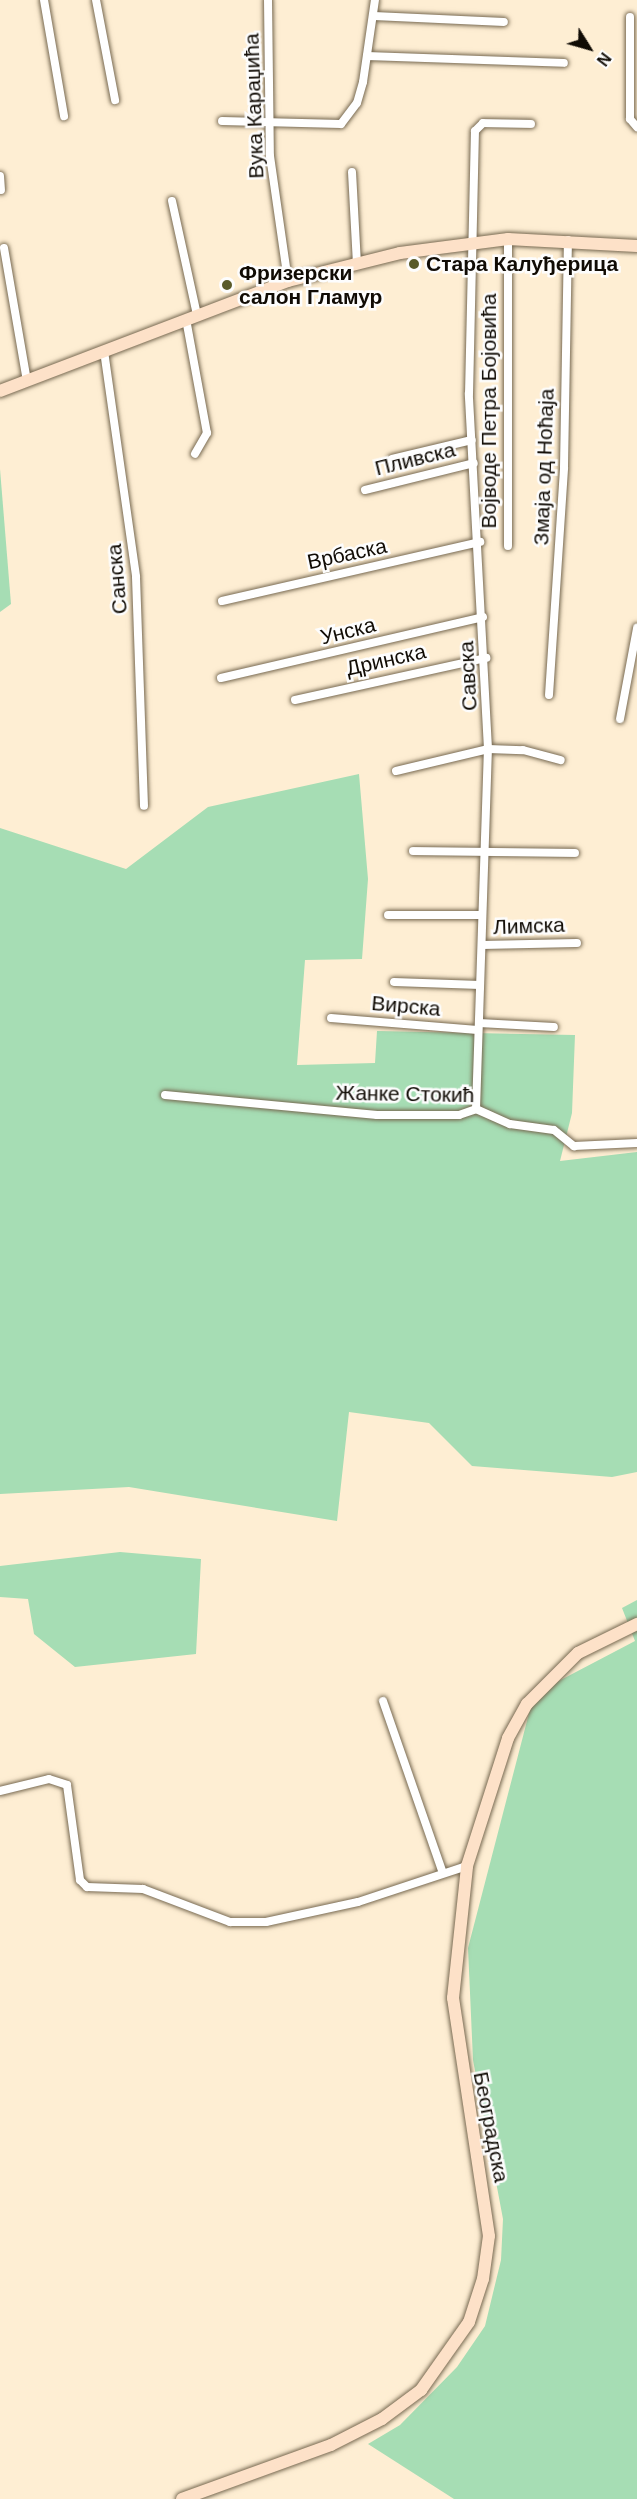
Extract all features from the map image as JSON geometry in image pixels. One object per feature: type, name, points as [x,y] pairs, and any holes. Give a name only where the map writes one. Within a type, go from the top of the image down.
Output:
[{"type":"street","points":[[44,0],[64,116]]},
{"type":"street","points":[[96,0],[115,100]]},
{"type":"street","name":"Вука Караџића","points":[[268,0],[272,124],[270,156],[288,281]]},
{"type":"street","points":[[222,121],[272,124],[341,123],[357,104],[375,0]]},
{"type":"street","points":[[374,16],[504,22]]},
{"type":"street","points":[[630,17],[630,119],[637,127]]},
{"type":"street","points":[[367,56],[564,63]]},
{"type":"street","name":"Савска","points":[[476,1109],[488,749],[480,542],[472,440],[469,241],[476,129],[483,123],[531,124]]},
{"type":"street","points":[[352,172],[357,263]]},
{"type":"street","points":[[0,176],[0,190]]},
{"type":"street","points":[[172,201],[192,317],[207,433],[195,454]]},
{"type":"street","name":"Војводе Петра Бојовића","points":[[508,239],[508,546]]},
{"type":"street","points":[[0,391],[288,281],[357,263],[469,241],[568,240],[637,246]]},
{"type":"street","name":"Змаја од Ноћаја","points":[[549,694],[564,467],[568,240]]},
{"type":"street","points":[[4,248],[27,381]]},
{"type":"street","name":"Санска","points":[[104,351],[136,577],[144,806]]},
{"type":"street","points":[[392,459],[472,440]]},
{"type":"street","name":"Пливска","points":[[365,490],[474,463]]},
{"type":"street","name":"Врбаска","points":[[222,601],[480,542]]},
{"type":"street","name":"Унска","points":[[221,678],[483,617]]},
{"type":"street","points":[[620,719],[637,628]]},
{"type":"street","name":"Дринска","points":[[295,700],[486,658]]},
{"type":"street","points":[[396,771],[488,749],[561,760]]},
{"type":"street","points":[[413,851],[575,853]]},
{"type":"street","points":[[388,915],[482,915]]},
{"type":"street","name":"Лимска","points":[[482,945],[577,943]]},
{"type":"street","points":[[394,982],[480,985]]},
{"type":"street","name":"Вирска","points":[[331,1018],[478,1026],[554,1027]]},
{"type":"street","name":"Жанке Стокић","points":[[165,1095],[377,1114],[459,1115],[476,1109],[510,1125],[554,1130],[574,1146],[637,1143]]},
{"type":"street","name":"Београдска","points":[[182,2499],[331,2445],[382,2419],[421,2390],[470,2322],[489,2236],[453,1998],[467,1866],[517,1720],[555,1672],[604,1637],[637,1624]]},
{"type":"street","points":[[383,1701],[442,1870]]},
{"type":"street","points":[[0,1791],[49,1779],[67,1785],[80,1880],[87,1887],[143,1889],[230,1922],[266,1922],[358,1902],[442,1870],[467,1866]]},
{"type":"green space","points":[[0,469],[11,604],[0,612]]},
{"type":"green space","points":[[359,774],[368,879],[362,959],[305,960],[297,1065],[375,1063],[377,1031],[575,1035],[572,1113],[560,1161],[637,1152],[637,1472],[612,1477],[472,1466],[429,1423],[349,1412],[337,1521],[129,1487],[0,1494],[0,828],[126,869],[208,807]]},
{"type":"green space","points":[[120,1552],[201,1559],[196,1654],[75,1667],[34,1634],[28,1599],[0,1597],[0,1566]]},
{"type":"green space","points":[[637,1600],[637,2499],[454,2499],[368,2444],[400,2425],[457,2367],[485,2326],[501,2260],[503,2219],[473,2060],[468,1948],[534,1694],[635,1641],[622,1608]]},
{"type":"place","name":"Стара Калуђерица","points":[[414,264]]},
{"type":"place","name":"Фризерски салон Гламур","points":[[227,285]]}]
